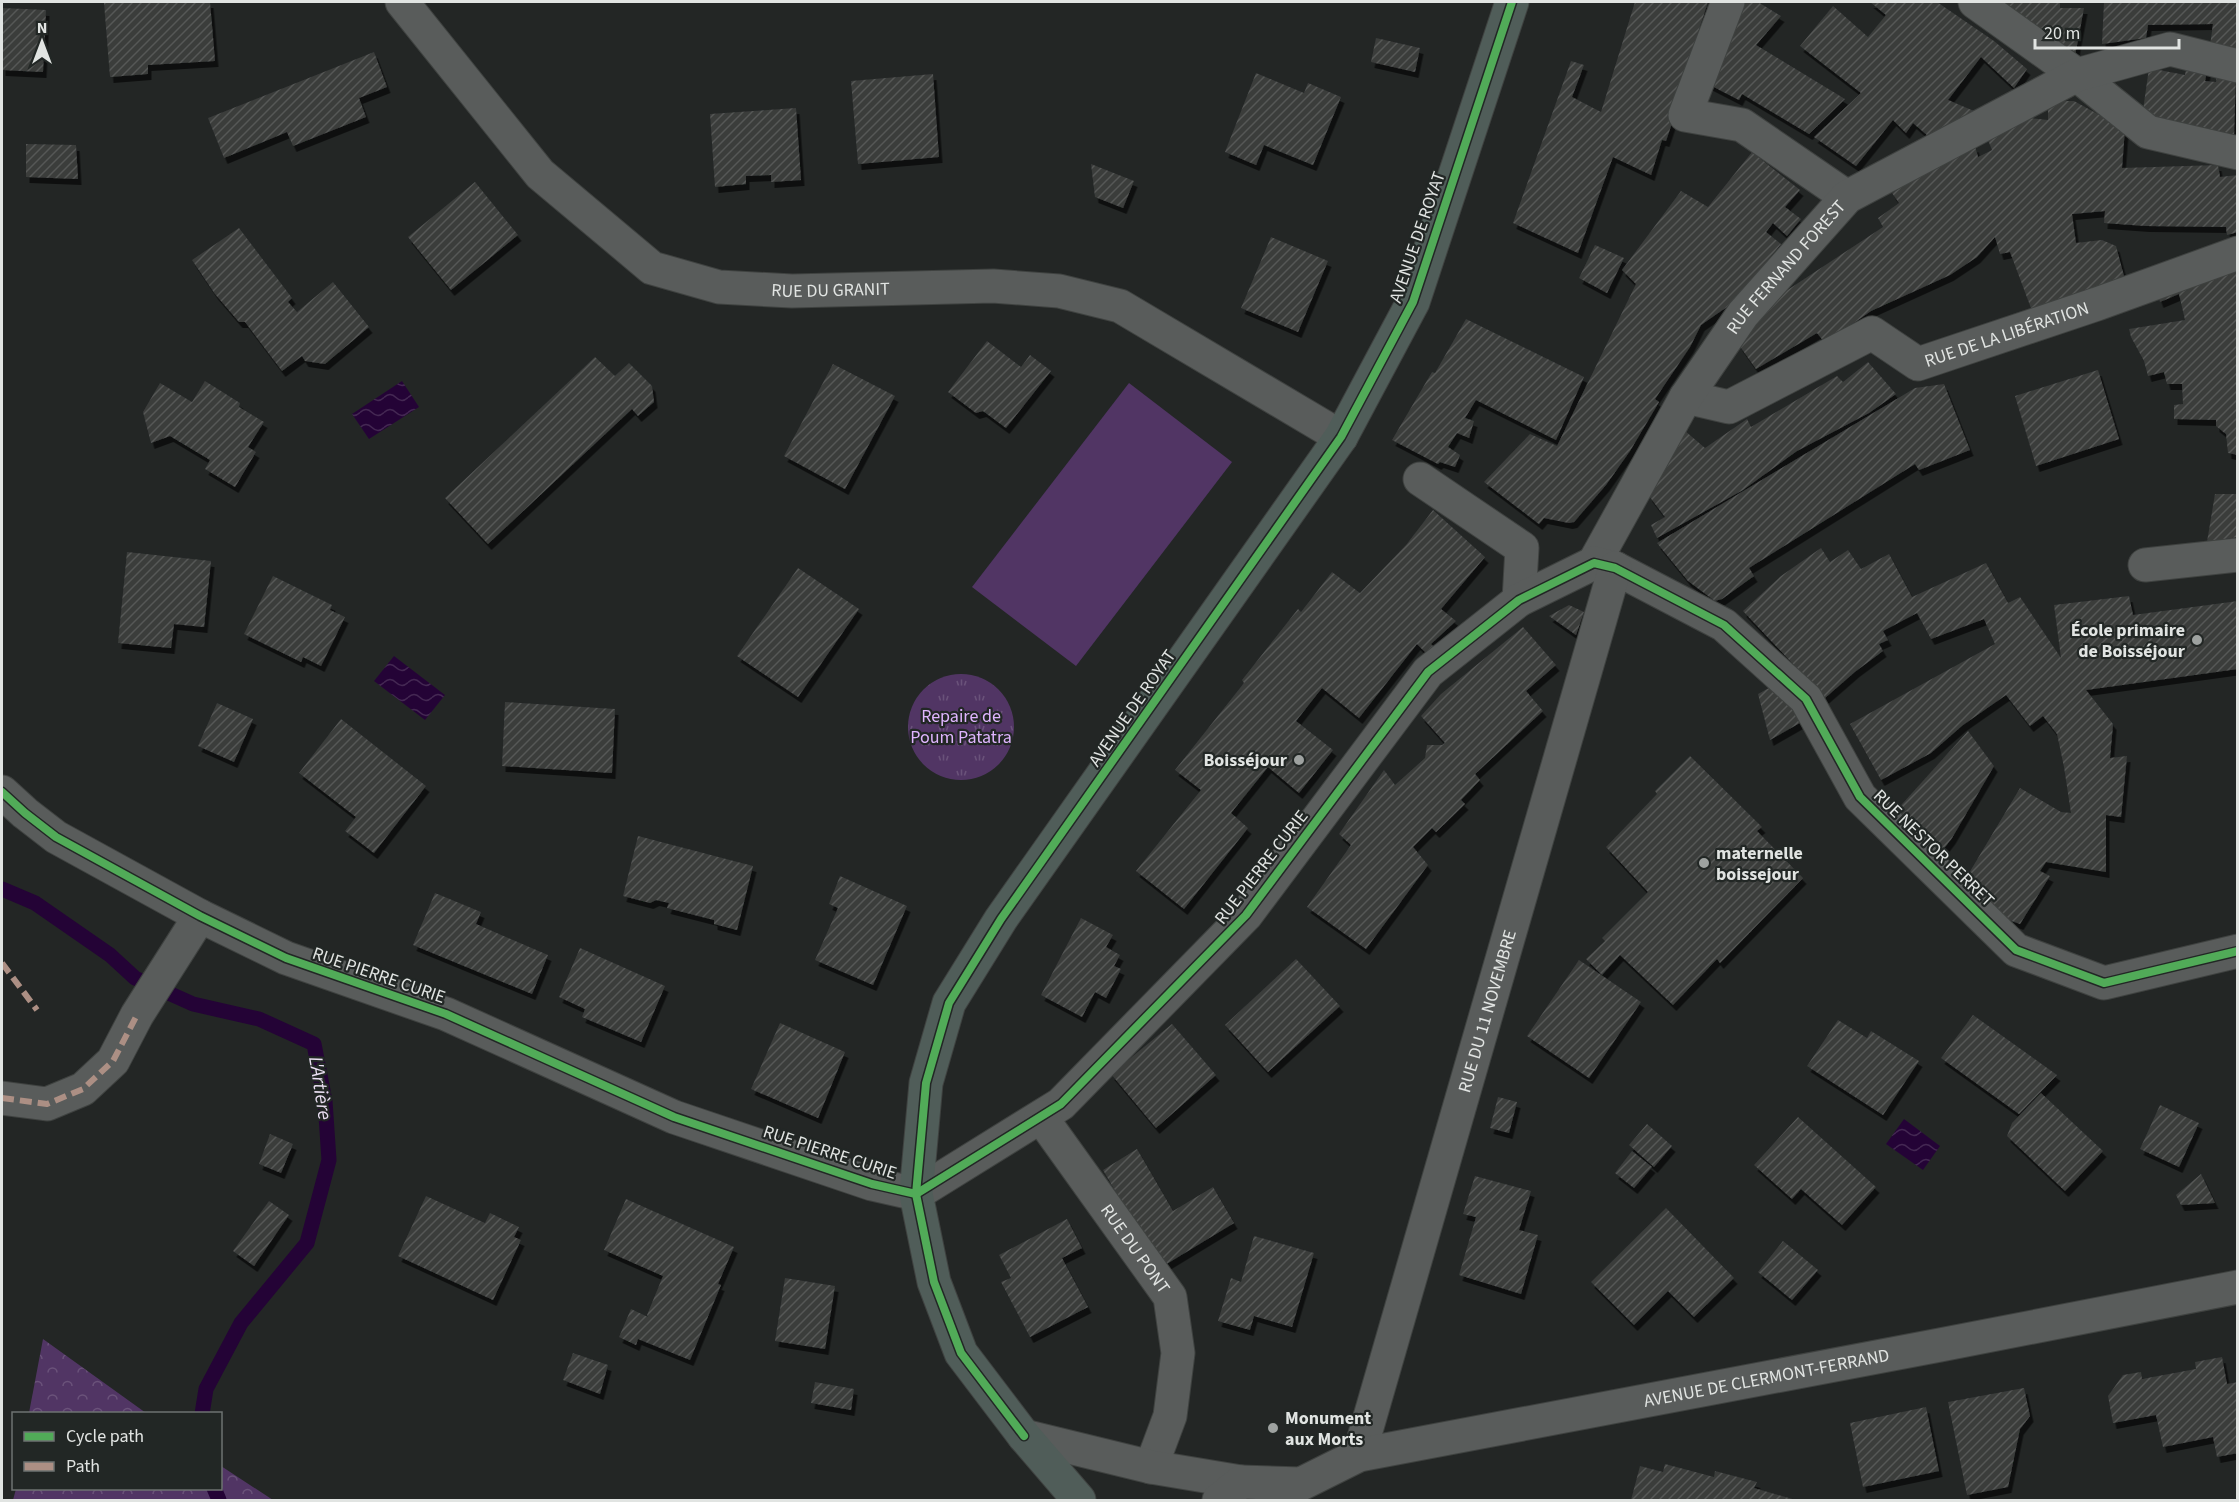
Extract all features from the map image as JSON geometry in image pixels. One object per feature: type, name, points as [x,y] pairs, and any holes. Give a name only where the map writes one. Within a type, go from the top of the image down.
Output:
[{"type":"main road","name":"AVENUE DE ROYAT","points":[[1079,1500],[1024,1436],[960,1353],[934,1282],[916,1194],[926,1083],[949,1003],[1001,919],[1341,437],[1413,302],[1512,2]]},
{"type":"street","name":"RUE DU GRANIT","points":[[402,2],[540,174],[652,268],[719,287],[760,290],[993,286],[1059,291],[1120,306],[1341,437]]},
{"type":"street","points":[[1728,2],[1685,115],[1742,125],[1847,197]]},
{"type":"street","points":[[1975,2],[2077,75],[2148,132],[2237,150]]},
{"type":"street","name":"RUE FERNAND FOREST","points":[[1605,566],[1686,397],[1743,314],[1847,197],[2077,75],[2170,49],[2238,66]]},
{"type":"street","name":"RUE DE LA LIBÉRATION","points":[[1686,397],[1729,407],[1872,333],[1918,364],[2097,304],[2238,253]]},
{"type":"street","points":[[1420,479],[1522,548],[1519,600]]},
{"type":"street","points":[[2145,565],[2238,555]]},
{"type":"street","name":"RUE PIERRE CURIE","points":[[2,792],[56,837],[200,916],[286,958],[446,1014],[674,1116],[872,1184],[916,1194],[1061,1104],[1246,915],[1428,672],[1519,600],[1605,566]]},
{"type":"street","name":"RUE NESTOR PERRET","points":[[1605,566],[1724,625],[1806,699],[1860,797],[2016,950],[2104,982],[2238,951]]},
{"type":"street","name":"RUE DU 11 NOVEMBRE","points":[[1359,1455],[1605,566]]},
{"type":"street","points":[[2,1098],[47,1104],[83,1089],[113,1061],[137,1015],[200,916]]},
{"type":"street","name":"RUE DU PONT","points":[[1041,1116],[1170,1297],[1178,1353],[1170,1416],[1151,1467]]},
{"type":"street","name":"AVENUE DE CLERMONT-FERRAND","points":[[1024,1436],[1151,1467],[1230,1491],[1298,1492],[1359,1455],[2238,1287]]},
{"type":"green space","points":[[1129,383],[1232,462],[1076,666],[972,587]]},
{"type":"green space","name":"Repaire de Poum Patatra","points":[[961,674],[981,678],[999,689],[1010,707],[1014,727],[1010,747],[999,765],[981,776],[961,780],[941,776],[923,765],[912,747],[908,727],[912,707],[923,689],[941,678]]},
{"type":"green space","points":[[43,1339],[145,1412],[29,1412]]},
{"type":"green space","points":[[222,1467],[273,1500],[13,1500],[16,1490],[222,1490]]},
{"type":"water","points":[[402,381],[419,407],[369,439],[352,414]]},
{"type":"water","points":[[394,656],[445,695],[425,720],[374,681]]},
{"type":"water","points":[[1904,1119],[1940,1146],[1923,1170],[1886,1144]]},
{"type":"building","points":[[210,2],[215,61],[148,65],[148,74],[110,77],[104,3]]},
{"type":"building","points":[[1635,2],[1708,2],[1670,118],[1673,120],[1666,141],[1662,140],[1651,175],[1613,157],[1578,253],[1513,223],[1571,61],[1584,65],[1572,97],[1601,112]]},
{"type":"building","points":[[1740,2],[1758,2],[1781,16],[1756,45],[1845,99],[1809,134],[1742,94],[1739,100],[1706,83]]},
{"type":"building","points":[[1870,2],[1937,2],[1994,41],[2027,69],[2014,88],[1981,57],[1948,100],[1974,111],[1928,136],[1913,123],[1906,133],[1893,120],[1856,166],[1814,137],[1861,93],[1800,46],[1833,6],[1868,37],[1886,15]]},
{"type":"building","points":[[1995,2],[2060,2],[2060,8],[2084,8],[2075,56]]},
{"type":"building","points":[[2104,2],[2238,2],[2238,57],[2209,53],[2213,24],[2148,25],[2146,38],[2102,44]]},
{"type":"building","points":[[2,8],[46,10],[43,72],[2,70]]},
{"type":"building","points":[[1376,38],[1420,48],[1415,72],[1371,62]]},
{"type":"building","points":[[374,52],[387,87],[359,98],[366,117],[293,146],[287,132],[224,158],[208,118]]},
{"type":"building","points":[[2187,62],[2208,67],[2205,81],[2216,82],[2217,72],[2236,73],[2234,137],[2142,117],[2149,68],[2185,75]]},
{"type":"building","points":[[1256,73],[1304,93],[1308,83],[1341,97],[1313,165],[1264,145],[1256,165],[1225,152]]},
{"type":"building","points":[[933,74],[939,157],[858,164],[851,81]]},
{"type":"building","points":[[2048,101],[2074,101],[2125,129],[2122,168],[2218,165],[2220,177],[2238,175],[2238,232],[2227,235],[2226,227],[2104,223],[2105,211],[2072,214],[2076,243],[2102,240],[2116,246],[2124,276],[2035,319],[2010,252],[2000,254],[1995,237],[1977,257],[1950,275],[1871,311],[1825,343],[1817,333],[1756,369],[1739,345],[1745,335],[1786,291],[1883,227],[1878,218],[1899,203],[1892,193],[1932,168],[1975,146],[1978,157],[1992,150],[1988,140],[2021,124],[2021,117],[2048,120]]},
{"type":"building","points":[[796,108],[801,180],[771,182],[771,175],[746,176],[746,184],[715,187],[710,114]]},
{"type":"building","points":[[26,144],[76,145],[78,179],[26,177]]},
{"type":"building","points":[[1752,152],[1800,190],[1785,207],[1801,219],[1787,236],[1773,223],[1766,232],[1781,244],[1734,302],[1701,325],[1690,347],[1655,399],[1659,402],[1630,451],[1606,485],[1574,522],[1544,518],[1539,524],[1484,482],[1530,434],[1557,446],[1636,284],[1622,270],[1681,191],[1708,207]]},
{"type":"building","points":[[1091,164],[1134,181],[1123,208],[1095,197]]},
{"type":"building","points":[[475,182],[518,235],[451,290],[408,237]]},
{"type":"building","points":[[239,228],[292,298],[288,302],[297,312],[333,282],[369,327],[325,364],[305,361],[302,356],[282,371],[245,322],[239,322],[215,294],[192,260]]},
{"type":"building","points":[[1271,237],[1328,261],[1298,332],[1241,308]]},
{"type":"building","points":[[1595,245],[1624,258],[1607,293],[1579,278]]},
{"type":"building","points":[[2238,261],[2238,455],[2228,453],[2226,434],[2216,426],[2216,420],[2174,419],[2174,405],[2183,404],[2182,384],[2167,384],[2164,372],[2148,376],[2144,361],[2129,329],[2185,320],[2179,294],[2160,302],[2156,291]]},
{"type":"building","points":[[1466,319],[1584,377],[1556,440],[1476,400],[1465,418],[1474,421],[1469,438],[1457,433],[1448,447],[1460,455],[1455,467],[1440,462],[1438,464],[1392,440]]},
{"type":"building","points":[[987,341],[1021,367],[1030,355],[1051,371],[1006,428],[983,411],[976,413],[948,392]]},
{"type":"building","points":[[595,357],[615,376],[629,363],[652,386],[654,402],[638,416],[632,409],[488,544],[445,498]]},
{"type":"building","points":[[1868,362],[1896,394],[1869,413],[1797,451],[1743,490],[1657,538],[1651,525],[1665,517],[1649,496],[1684,430],[1705,448],[1747,419],[1751,427],[1837,376],[1843,382]]},
{"type":"building","points":[[833,364],[895,396],[845,489],[784,456]]},
{"type":"building","points":[[2098,370],[2119,439],[2036,466],[2015,396]]},
{"type":"building","points":[[205,381],[240,403],[239,407],[264,422],[248,447],[256,452],[235,487],[205,469],[210,460],[170,436],[151,443],[143,412],[160,383],[192,402]]},
{"type":"building","points":[[1944,384],[1970,450],[1919,470],[1915,464],[1749,568],[1754,576],[1722,599],[1715,601],[1688,581],[1657,543],[1915,388]]},
{"type":"building","points":[[2215,494],[2238,494],[2238,537],[2207,542]]},
{"type":"building","points":[[1433,510],[1485,557],[1441,609],[1456,621],[1431,644],[1434,647],[1427,654],[1417,644],[1359,718],[1322,688],[1296,721],[1333,750],[1299,793],[1268,767],[1231,813],[1248,828],[1184,909],[1136,871],[1201,790],[1175,770],[1244,683],[1242,680],[1298,609],[1301,612],[1332,572],[1360,593],[1406,545]]},
{"type":"building","points":[[1821,548],[1830,562],[1848,550],[1861,569],[1889,554],[1912,597],[1986,563],[2008,603],[2020,597],[2061,658],[2054,605],[2129,596],[2133,615],[2238,601],[2238,669],[2086,690],[2113,724],[2110,758],[2127,756],[2121,817],[2106,815],[2106,872],[2046,862],[2040,871],[2050,876],[2020,924],[2009,920],[1963,883],[2020,788],[2061,812],[2071,813],[2057,734],[2043,716],[2030,726],[2006,695],[1963,725],[1931,753],[1881,780],[1850,724],[1995,644],[1984,619],[1931,639],[1917,613],[1883,631],[1888,640],[1879,644],[1883,651],[1825,698],[1743,611],[1781,576]]},
{"type":"building","points":[[127,552],[211,561],[204,627],[174,624],[171,648],[118,643]]},
{"type":"building","points":[[798,568],[859,609],[798,697],[737,656]]},
{"type":"building","points":[[273,576],[332,605],[330,610],[345,617],[321,666],[303,657],[301,662],[244,634]]},
{"type":"building","points":[[1569,605],[1584,612],[1576,635],[1549,616]]},
{"type":"building","points":[[1523,627],[1556,665],[1526,691],[1543,711],[1475,774],[1480,780],[1461,800],[1465,804],[1436,832],[1432,828],[1413,847],[1428,865],[1366,949],[1307,907],[1351,845],[1339,834],[1384,770],[1395,785],[1425,758],[1427,745],[1445,743],[1421,716],[1441,694]]},
{"type":"building","points":[[1778,683],[1805,720],[1770,740],[1758,694]]},
{"type":"building","points":[[505,702],[615,709],[612,773],[502,766]]},
{"type":"building","points":[[217,703],[253,719],[234,762],[198,746]]},
{"type":"building","points":[[341,719],[426,786],[374,853],[345,831],[356,817],[299,773]]},
{"type":"building","points":[[1968,731],[1994,766],[1952,838],[1936,859],[1894,813]]},
{"type":"building","name":"maternelle boissejour","points":[[1690,756],[1762,827],[1757,831],[1803,878],[1720,963],[1717,959],[1673,1005],[1620,955],[1602,975],[1586,959],[1605,941],[1602,938],[1648,892],[1606,847],[1657,794],[1655,791]]},
{"type":"building","points":[[638,836],[753,866],[737,930],[714,924],[714,920],[667,908],[669,903],[656,900],[650,903],[623,896]]},
{"type":"building","points":[[840,876],[907,906],[873,985],[815,960],[838,908],[829,904]]},
{"type":"building","points":[[435,893],[481,912],[476,924],[548,955],[532,994],[413,945]]},
{"type":"building","points":[[1081,918],[1113,935],[1106,947],[1120,955],[1114,966],[1121,969],[1106,998],[1095,992],[1082,1017],[1041,995]]},
{"type":"building","points":[[580,948],[665,986],[641,1042],[582,1017],[585,1009],[559,997]]},
{"type":"building","points":[[1296,959],[1340,1006],[1268,1072],[1225,1025]]},
{"type":"building","points":[[1579,960],[1641,1002],[1589,1078],[1527,1036]]},
{"type":"building","points":[[1973,1015],[2057,1075],[2019,1114],[1941,1058]]},
{"type":"building","points":[[1838,1020],[1867,1038],[1871,1031],[1919,1061],[1883,1115],[1807,1066]]},
{"type":"building","points":[[780,1023],[845,1052],[818,1118],[751,1089]]},
{"type":"building","points":[[1172,1024],[1216,1075],[1156,1128],[1111,1074]]},
{"type":"building","points":[[2041,1093],[2103,1151],[2065,1191],[2007,1136],[2012,1123]]},
{"type":"building","points":[[1498,1097],[1517,1102],[1509,1133],[1490,1128]]},
{"type":"building","points":[[2160,1105],[2199,1123],[2179,1167],[2140,1149]]},
{"type":"building","points":[[1798,1117],[1876,1187],[1842,1225],[1801,1189],[1792,1199],[1754,1165]]},
{"type":"building","points":[[1647,1124],[1672,1146],[1654,1167],[1629,1145]]},
{"type":"building","points":[[270,1134],[293,1144],[281,1173],[259,1164]]},
{"type":"building","points":[[1137,1149],[1173,1211],[1213,1187],[1234,1223],[1160,1268],[1103,1170]]},
{"type":"building","points":[[1632,1151],[1652,1167],[1634,1188],[1615,1173]]},
{"type":"building","points":[[2201,1174],[2215,1203],[2181,1205],[2176,1195]]},
{"type":"building","points":[[1475,1176],[1531,1191],[1519,1230],[1538,1235],[1521,1294],[1459,1275],[1476,1217],[1463,1214]]},
{"type":"building","points":[[426,1196],[485,1223],[490,1213],[519,1227],[514,1237],[521,1240],[493,1300],[398,1256]]},
{"type":"building","points":[[626,1199],[734,1247],[690,1360],[638,1339],[636,1345],[619,1337],[631,1309],[648,1317],[663,1276],[604,1250]]},
{"type":"building","points":[[269,1201],[289,1215],[254,1266],[233,1251]]},
{"type":"building","points":[[1666,1208],[1734,1278],[1694,1317],[1668,1291],[1634,1325],[1591,1282]]},
{"type":"building","points":[[1067,1219],[1082,1248],[1062,1258],[1088,1307],[1030,1337],[1001,1282],[1011,1278],[999,1255]]},
{"type":"building","points":[[1254,1236],[1314,1253],[1292,1327],[1254,1316],[1250,1330],[1218,1321],[1231,1278],[1241,1282]]},
{"type":"building","points":[[1783,1241],[1818,1270],[1792,1300],[1758,1272]]},
{"type":"building","points":[[785,1278],[835,1286],[825,1349],[775,1341]]},
{"type":"building","points":[[573,1353],[608,1365],[600,1394],[563,1380]]},
{"type":"building","points":[[2222,1357],[2227,1384],[2238,1382],[2238,1453],[2217,1457],[2213,1437],[2163,1447],[2156,1415],[2113,1423],[2108,1396],[2123,1375],[2141,1372],[2142,1379],[2196,1369],[2195,1362]]},
{"type":"building","points":[[815,1382],[854,1389],[851,1410],[811,1403]]},
{"type":"building","points":[[2024,1388],[2030,1416],[2020,1429],[2008,1487],[1967,1495],[1948,1402]]},
{"type":"building","points":[[1926,1407],[1939,1471],[1863,1487],[1850,1423]]},
{"type":"building","points":[[1665,1464],[1714,1477],[1715,1471],[1757,1482],[1754,1488],[1796,1500],[1631,1500],[1640,1466],[1663,1472]]},
{"type":"waterway","name":"L'Artière","points":[[2,889],[35,903],[110,955],[135,978],[193,1004],[259,1019],[314,1044],[325,1101],[329,1160],[307,1243],[241,1323],[206,1389],[202,1412]]},
{"type":"waterway","name":"L'Artière","points":[[215,1490],[219,1500]]},
{"type":"marked path","points":[[2,963],[37,1010]]},
{"type":"marked path","points":[[2,1098],[47,1104],[83,1089],[113,1061],[137,1015]]},
{"type":"cycle path","points":[[1024,1436],[961,1353],[934,1282],[916,1194],[926,1083],[949,1003],[1001,919],[1341,437],[1413,302],[1512,2]]},
{"type":"cycle path","points":[[2,792],[56,837],[200,916],[286,958],[446,1014],[674,1117],[872,1184],[916,1194],[1061,1104],[1246,915],[1428,672],[1519,600],[1594,563],[1615,568],[1724,625],[1806,699],[1860,797],[2016,950],[2104,983],[2238,951]]},
{"type":"place","name":"École primaire de Boisséjour","points":[[2197,640]]},
{"type":"place","name":"Boisséjour","points":[[1299,760]]},
{"type":"place","name":"maternelle boissejour","points":[[1704,863]]},
{"type":"place","name":"Monument aux Morts","points":[[1273,1428]]}]
